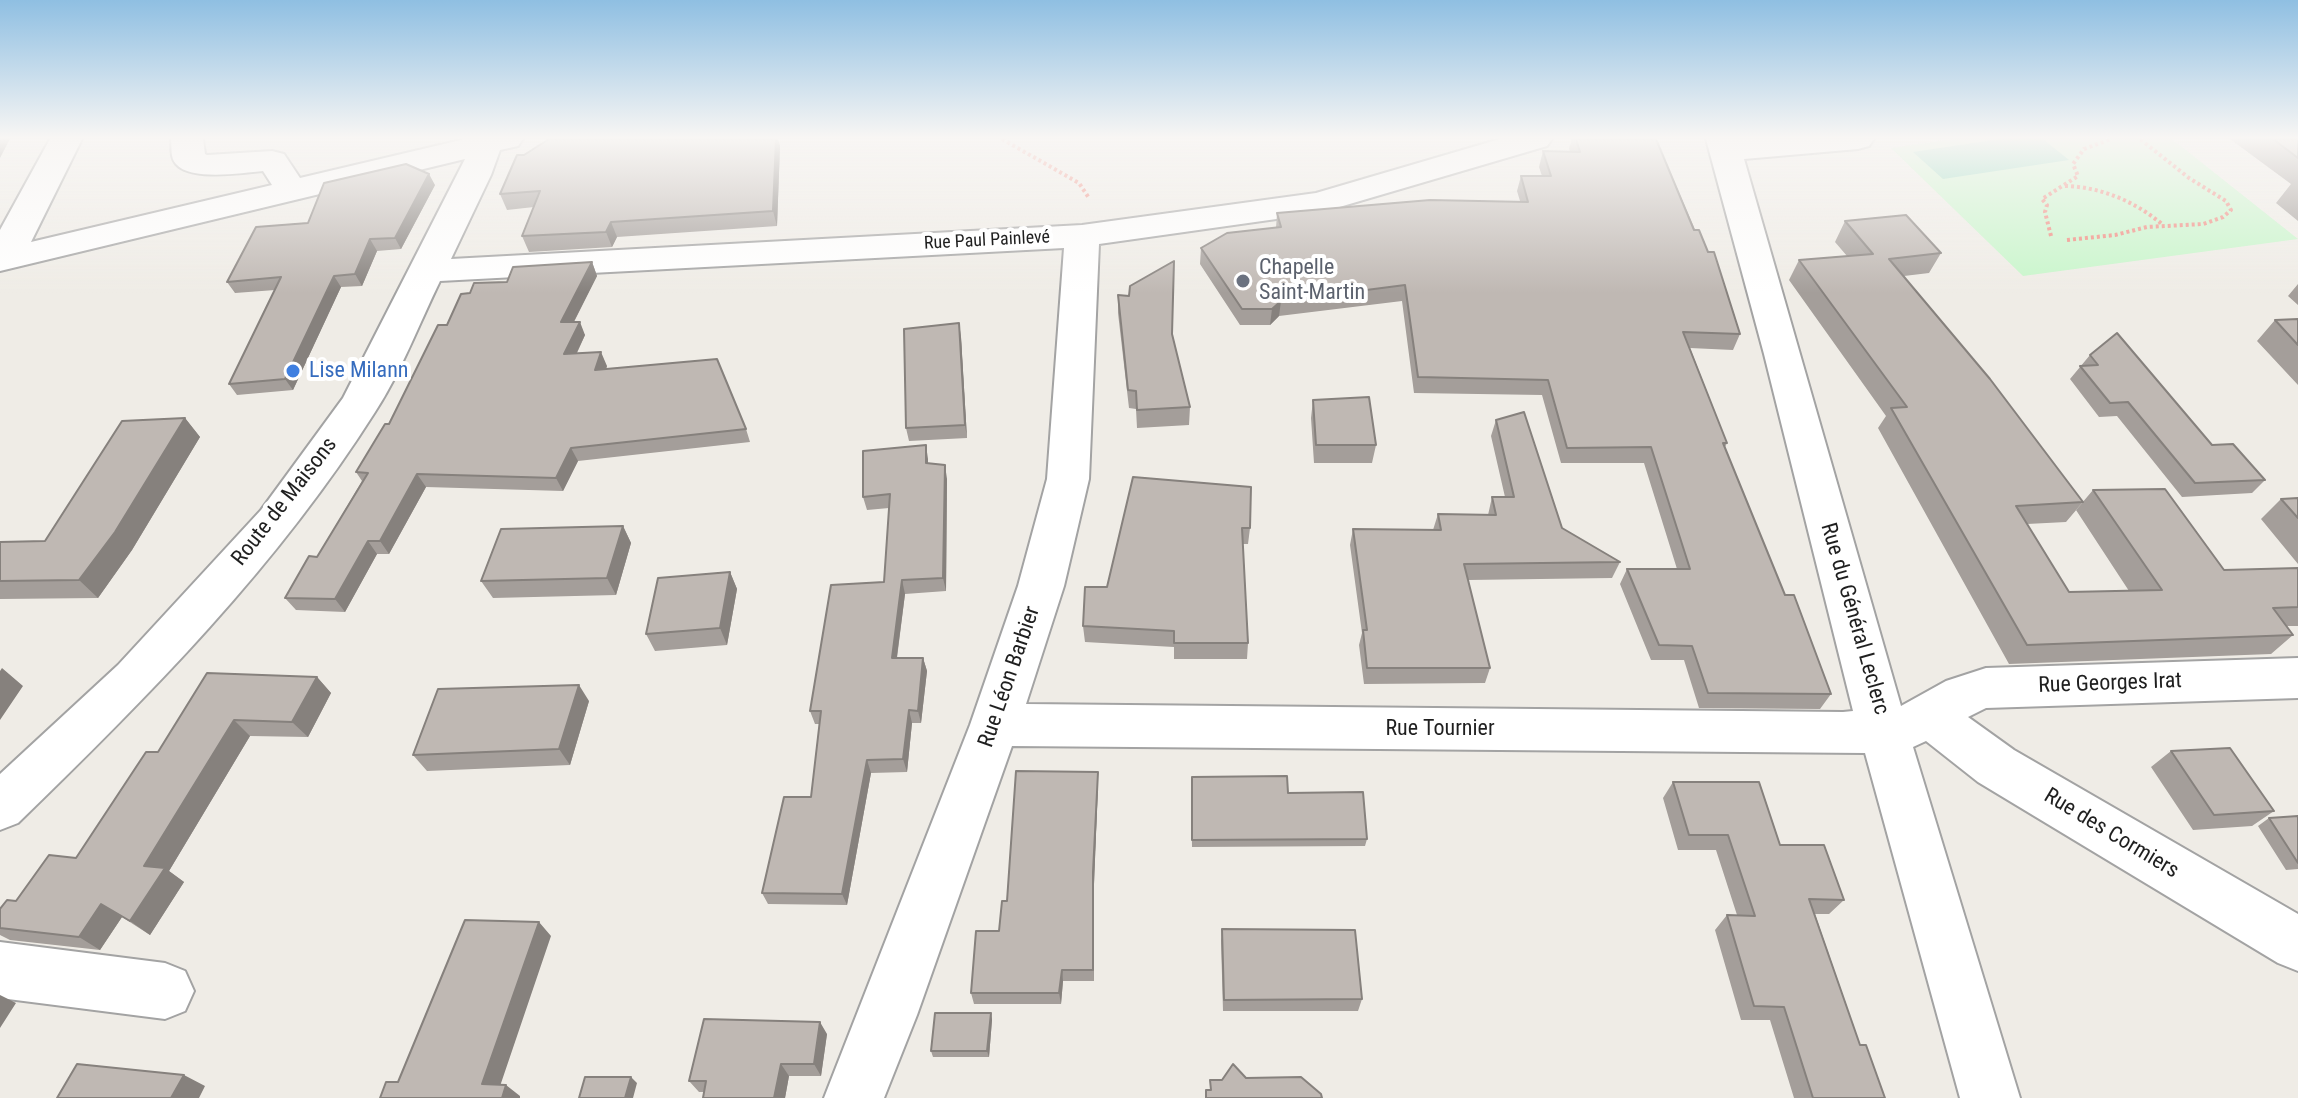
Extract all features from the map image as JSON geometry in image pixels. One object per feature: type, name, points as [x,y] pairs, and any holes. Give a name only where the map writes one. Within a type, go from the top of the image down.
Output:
[{"type":"street","points":[[5,259],[38,190]]},
{"type":"street","points":[[5,259],[300,190]]},
{"type":"street","name":"Route de Maisons","points":[[0,807],[135,679],[276,521],[360,404],[467,190]]},
{"type":"street","name":"Rue Paul Painlevé","points":[[427,271],[1097,234],[1319,203],[1362,190]]},
{"type":"street","name":"Rue du Général Leclerc","points":[[1737,190],[1783,354],[1850,616],[1907,723],[1990,1098]]},
{"type":"street","name":"Rue Léon Barbier","points":[[854,1098],[888,1015],[995,725],[1041,586],[1068,479],[1097,234]]},
{"type":"street","name":"Rue Georges Irat","points":[[1907,723],[1963,695],[1986,688],[2298,678]]},
{"type":"street","name":"Rue Tournier","points":[[995,725],[1843,733],[1907,723]]},
{"type":"street","name":"Rue des Cormiers","points":[[1907,723],[1996,766],[2298,944]]},
{"type":"street","points":[[0,970],[165,991]]},
{"type":"path","points":[[1082,190],[1097,234]]},
{"type":"path","points":[[2050,190],[2042,199],[2047,205],[2045,212],[2051,236]]},
{"type":"path","points":[[2094,190],[2153,215],[2162,224]]},
{"type":"path","points":[[2067,240],[2086,235],[2110,236],[2162,224],[2187,226],[2211,222],[2231,210],[2226,201],[2209,190]]},
{"type":"green space","points":[[1935,190],[2237,190],[2298,239],[2023,276]]},
{"type":"building","points":[[321,190],[420,190],[395,238],[370,239],[355,274],[334,276],[285,379],[229,384],[281,277],[227,282],[256,227],[308,223]]},
{"type":"building","points":[[502,190],[774,190],[773,211],[611,222],[606,232],[522,236],[540,191],[500,194]]},
{"type":"building","points":[[1525,190],[1677,190],[1694,230],[1699,230],[1708,252],[1714,252],[1740,334],[1683,332],[1727,443],[1723,443],[1785,595],[1794,595],[1831,694],[1708,693],[1692,646],[1659,645],[1627,569],[1690,569],[1651,447],[1567,448],[1548,380],[1418,377],[1405,285],[1281,301],[1272,309],[1242,309],[1201,248],[1227,233],[1281,227],[1277,213],[1430,200],[1528,202]]},
{"type":"building","points":[[1906,215],[1941,253],[1889,259],[1990,379],[2083,502],[2016,506],[2069,592],[2162,590],[2093,490],[2165,489],[2224,570],[2298,568],[2298,607],[2273,608],[2293,635],[2027,645],[1891,408],[1907,407],[1799,260],[1873,254],[1845,221]]},
{"type":"building","points":[[1174,261],[1172,334],[1190,407],[1137,410],[1136,391],[1128,390],[1118,295],[1129,296],[1130,286]]},
{"type":"building","points":[[592,262],[561,322],[580,322],[564,354],[601,352],[595,370],[717,359],[746,429],[571,448],[556,478],[417,474],[380,541],[368,541],[335,599],[285,598],[309,556],[317,557],[368,473],[356,472],[385,424],[389,424],[438,325],[447,325],[461,294],[470,293],[474,283],[507,282],[513,267]]},
{"type":"building","points":[[2298,319],[2298,345],[2275,320]]},
{"type":"building","points":[[959,323],[965,425],[906,428],[904,329]]},
{"type":"building","points":[[2117,333],[2212,445],[2233,444],[2265,480],[2195,483],[2128,402],[2110,403],[2080,366],[2098,365],[2090,355]]},
{"type":"building","points":[[1369,397],[1376,445],[1316,445],[1313,400]]},
{"type":"building","points":[[1524,412],[1562,528],[1620,562],[1464,564],[1490,668],[1367,668],[1363,630],[1367,630],[1353,529],[1441,530],[1438,514],[1496,515],[1492,497],[1514,497],[1496,420]]},
{"type":"building","points":[[185,418],[115,532],[79,580],[0,581],[0,542],[45,541],[122,421]]},
{"type":"building","points":[[926,445],[926,463],[945,465],[943,578],[902,580],[892,658],[923,658],[918,711],[909,710],[903,759],[867,760],[842,894],[762,893],[784,797],[811,797],[821,711],[810,711],[831,585],[884,582],[890,494],[863,497],[863,451]]},
{"type":"building","points":[[1133,477],[1251,487],[1250,528],[1242,528],[1248,643],[1174,643],[1174,631],[1083,626],[1085,587],[1107,587]]},
{"type":"building","points":[[2298,498],[2298,518],[2281,499]]},
{"type":"building","points":[[623,526],[607,578],[481,581],[501,529]]},
{"type":"building","points":[[730,572],[720,628],[646,634],[658,578]]},
{"type":"building","points":[[207,673],[317,677],[292,722],[234,720],[144,866],[165,868],[130,921],[101,904],[79,937],[0,928],[0,909],[7,900],[16,901],[49,855],[76,858],[146,752],[158,752]]},
{"type":"building","points":[[579,685],[559,749],[413,755],[438,689]]},
{"type":"building","points":[[2230,748],[2274,811],[2214,815],[2171,751]]},
{"type":"building","points":[[1016,771],[1098,772],[1093,872],[1093,970],[1062,970],[1059,993],[971,993],[976,931],[999,931],[1002,901],[1007,901]]},
{"type":"building","points":[[1287,776],[1288,793],[1363,792],[1367,839],[1192,840],[1192,777]]},
{"type":"building","points":[[1673,782],[1759,782],[1780,845],[1824,845],[1844,900],[1809,899],[1860,1045],[1866,1045],[1885,1098],[1813,1098],[1784,1007],[1754,1006],[1727,915],[1755,916],[1728,835],[1689,835]]},
{"type":"building","points":[[2298,816],[2298,863],[2269,818]]},
{"type":"building","points":[[465,920],[539,922],[482,1084],[506,1085],[502,1098],[380,1098],[386,1082],[398,1082]]},
{"type":"building","points":[[1222,929],[1355,930],[1362,999],[1224,1000]]},
{"type":"building","points":[[935,1013],[991,1013],[987,1051],[931,1051]]},
{"type":"building","points":[[704,1019],[820,1022],[814,1064],[781,1064],[774,1098],[703,1098],[706,1081],[689,1081]]},
{"type":"building","points":[[77,1064],[184,1075],[171,1098],[57,1098]]},
{"type":"building","points":[[1233,1064],[1246,1078],[1301,1077],[1322,1098],[1206,1098],[1206,1090],[1211,1090],[1210,1080],[1222,1080]]},
{"type":"building","points":[[585,1077],[631,1077],[625,1098],[579,1098]]},
{"type":"place","name":"Chapelle Saint-Martin","points":[[1243,281]]},
{"type":"place","name":"Lise Milann","points":[[293,371]]}]
